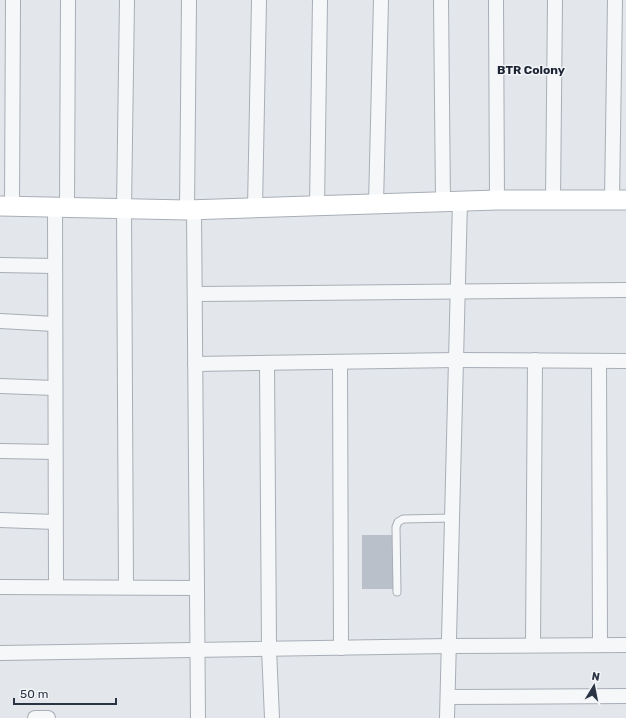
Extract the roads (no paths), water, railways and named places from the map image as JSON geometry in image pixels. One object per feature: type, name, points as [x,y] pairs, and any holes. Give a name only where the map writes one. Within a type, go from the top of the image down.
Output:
[{"type":"street","points":[[13,0],[6,206],[191,210],[497,200],[619,200],[615,0]]},
{"type":"street","points":[[56,587],[54,266],[61,207],[68,0]]},
{"type":"street","points":[[126,587],[124,208],[127,0]]},
{"type":"street","points":[[189,0],[191,210],[195,294],[198,718]]},
{"type":"street","points":[[255,208],[259,0]]},
{"type":"street","points":[[317,206],[320,0]]},
{"type":"street","points":[[376,204],[381,0]]},
{"type":"street","points":[[441,0],[451,202],[458,291],[448,718]]},
{"type":"street","points":[[496,0],[497,200]]},
{"type":"street","points":[[552,200],[555,0]]},
{"type":"street","points":[[0,265],[54,266]]},
{"type":"street","points":[[195,294],[626,290]]},
{"type":"street","points":[[0,322],[54,324]]},
{"type":"street","points":[[195,364],[456,360],[626,361]]},
{"type":"street","points":[[533,645],[535,360]]},
{"type":"street","points":[[599,360],[600,645]]},
{"type":"street","points":[[340,362],[341,648]]},
{"type":"street","points":[[267,363],[269,649],[272,718]]},
{"type":"street","points":[[0,386],[54,388]]},
{"type":"street","points":[[0,451],[55,452]]},
{"type":"street","points":[[0,520],[55,522]]},
{"type":"street","points":[[0,587],[196,588]]},
{"type":"street","points":[[0,653],[449,646],[626,645]]},
{"type":"street","points":[[448,697],[626,696]]},
{"type":"street","points":[[35,718],[48,718]]},
{"type":"lane","points":[[397,592],[396,527],[398,522],[402,519],[452,518]]},
{"type":"district","name":"BTR Colony","points":[[531,70]]}]
